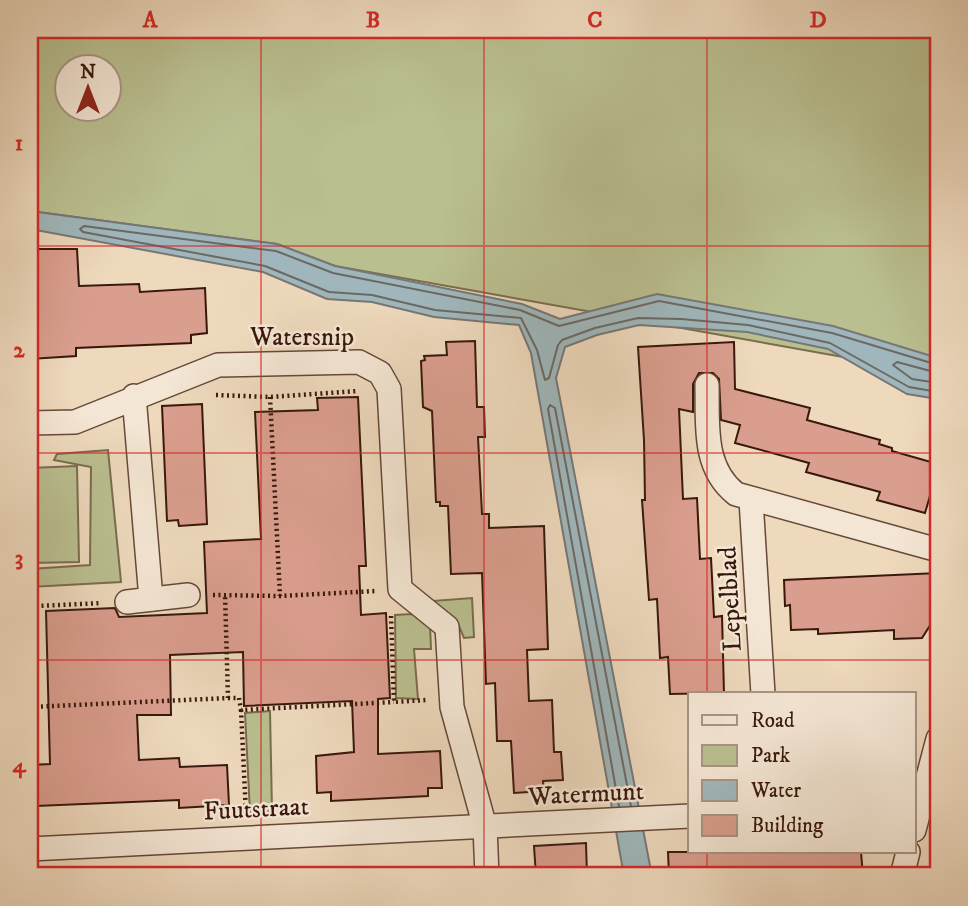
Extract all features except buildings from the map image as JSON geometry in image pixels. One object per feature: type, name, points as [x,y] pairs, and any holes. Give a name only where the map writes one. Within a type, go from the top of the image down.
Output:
[{"type":"street","name":"Watersnip","points":[[30,424],[75,422],[134,396],[218,365],[359,362],[380,373],[389,389]]},
{"type":"street","points":[[707,385],[708,437],[713,465],[723,484],[751,500],[938,550]]},
{"type":"street","points":[[389,389],[395,590],[447,627],[451,699],[485,827],[487,876]]},
{"type":"street","points":[[134,396],[151,599]]},
{"type":"street","name":"Lepelblad","points":[[751,500],[763,692]]},
{"type":"street","points":[[127,602],[188,595]]},
{"type":"street","points":[[916,826],[924,808],[938,739]]},
{"type":"street","name":"Watermunt","points":[[485,827],[688,816]]},
{"type":"street","name":"Fuutstraat","points":[[30,849],[247,836],[485,827]]},
{"type":"street","points":[[902,876],[908,853]]},
{"type":"path","points":[[215,395],[270,397],[389,389]]},
{"type":"path","points":[[270,397],[280,596]]},
{"type":"path","points":[[188,595],[280,596],[395,590],[394,702]]},
{"type":"path","points":[[225,594],[229,698]]},
{"type":"path","points":[[37,606],[127,602]]},
{"type":"path","points":[[30,707],[239,698],[247,836]]},
{"type":"path","points":[[241,710],[451,699]]},
{"type":"green space","points":[[30,30],[938,30],[938,374],[335,266],[277,244],[30,211]]},
{"type":"green space","points":[[108,450],[121,582],[30,587],[30,569],[90,565],[91,467],[54,460],[57,454]]},
{"type":"green space","points":[[77,466],[79,562],[30,563],[30,468]]},
{"type":"green space","points":[[472,598],[474,637],[464,638],[459,626],[432,601]]},
{"type":"green space","points":[[412,614],[430,625],[431,649],[414,649],[418,699],[396,698],[395,615]]},
{"type":"green space","points":[[270,711],[272,811],[250,813],[245,713]]},
{"type":"water","points":[[30,211],[277,244],[335,266],[522,304],[560,319],[657,294],[833,326],[938,358],[938,399],[907,394],[828,349],[747,332],[639,325],[597,335],[565,347],[556,378],[652,876],[624,876],[531,353],[519,325],[434,317],[372,302],[327,299],[263,272],[30,229]]}]
